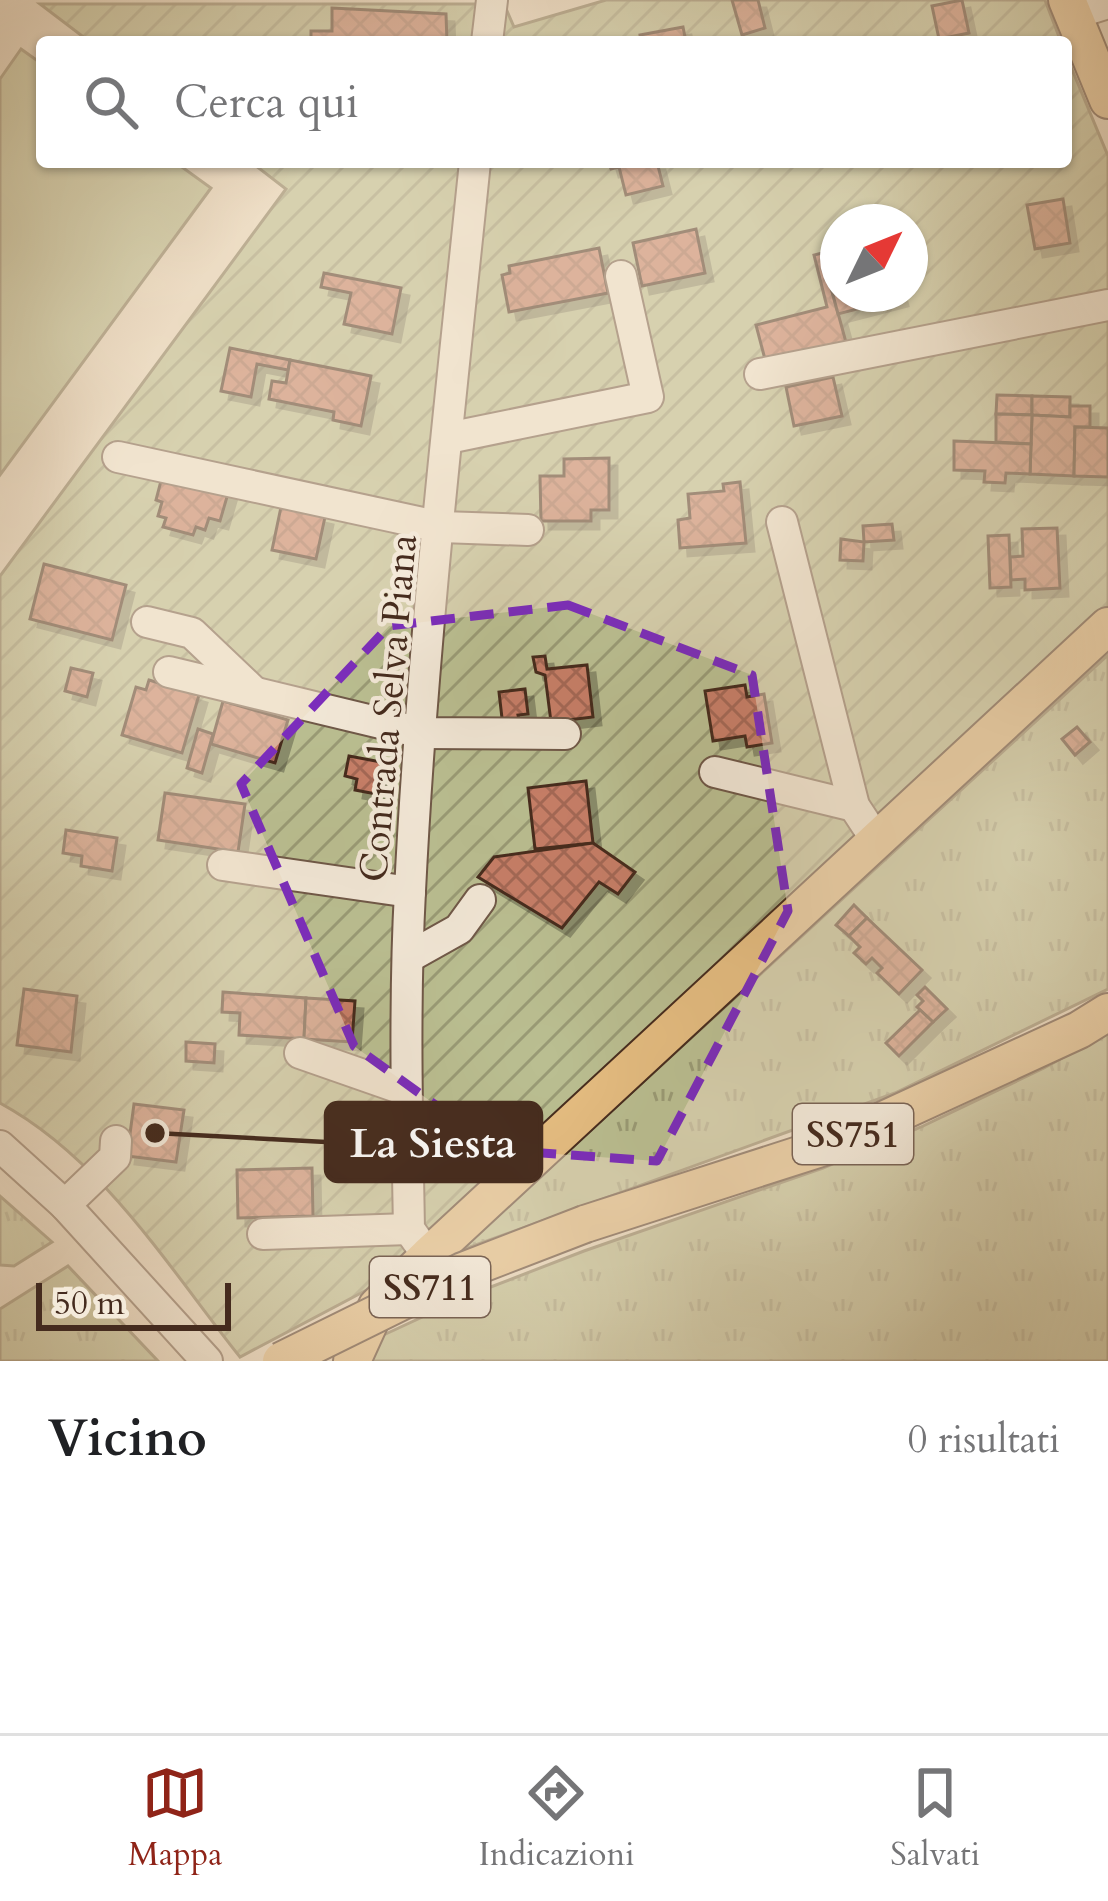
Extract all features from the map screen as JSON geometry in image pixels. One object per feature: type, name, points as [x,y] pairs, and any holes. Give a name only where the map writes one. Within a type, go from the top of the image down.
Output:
[{"type":"main road","points":[[1083,24],[1108,100]]},
{"type":"main road","points":[[352,1361],[377,1306],[418,1242],[877,842],[1105,636]]},
{"type":"main road","name":"SS751","points":[[585,1224],[827,1146],[1079,1030],[1108,1012]]},
{"type":"main road","name":"SS711","points":[[281,1361],[463,1271],[585,1224]]},
{"type":"street","points":[[488,36],[492,0]]},
{"type":"street","points":[[1083,24],[1108,3]]},
{"type":"street","name":"Contrada Selva Piana","points":[[418,1242],[406,1090],[410,892],[429,609],[474,168]]},
{"type":"street","points":[[448,438],[648,397],[621,276]]},
{"type":"street","points":[[760,374],[1108,305]]},
{"type":"street","points":[[118,457],[441,527],[528,530]]},
{"type":"street","points":[[782,522],[854,806],[877,842]]},
{"type":"street","points":[[146,622],[192,633],[255,693]]},
{"type":"street","points":[[169,672],[422,733],[566,734]]},
{"type":"street","points":[[715,772],[854,806]]},
{"type":"street","points":[[223,865],[410,892]]},
{"type":"street","points":[[409,957],[459,928],[480,900]]},
{"type":"street","points":[[300,1053],[406,1090]]},
{"type":"street","points":[[65,1205],[115,1157],[116,1141]]},
{"type":"street","points":[[0,1146],[65,1205],[207,1361]]},
{"type":"street","points":[[263,1234],[418,1242]]},
{"type":"highlighted area","points":[[568,605],[752,675],[788,911],[657,1161],[498,1150],[354,1046],[241,784],[389,626]]},
{"type":"green space","points":[[606,0],[1045,0],[1059,36],[82,36],[40,4],[504,4],[514,27]]},
{"type":"green space","points":[[21,49],[36,60],[36,168],[183,168],[211,188],[0,475],[0,79]]},
{"type":"green space","points":[[1072,69],[1108,156],[1108,606],[378,1284],[240,1357],[102,1184],[37,1126],[0,1103],[0,576],[286,189],[259,168],[1072,168]]},
{"type":"green space","points":[[1108,655],[1108,989],[895,1093],[459,1251]]},
{"type":"green space","points":[[1108,1033],[1108,1361],[367,1361],[377,1338],[470,1295],[823,1168],[921,1127]]},
{"type":"green space","points":[[0,1196],[52,1242],[14,1266],[0,1265]]},
{"type":"green space","points":[[68,1266],[158,1361],[0,1361],[0,1309]]},
{"type":"building","points":[[732,0],[758,0],[765,28],[742,35]]},
{"type":"building","points":[[962,0],[969,33],[938,36],[932,6]]},
{"type":"building","points":[[332,8],[446,14],[447,36],[311,36],[311,31],[332,31]]},
{"type":"building","points":[[683,27],[685,36],[640,36]]},
{"type":"building","points":[[619,168],[658,168],[663,186],[626,195]]},
{"type":"building","points":[[1063,199],[1070,243],[1035,249],[1027,205]]},
{"type":"building","points":[[696,229],[705,273],[642,286],[633,243]]},
{"type":"building","points":[[599,248],[608,293],[509,312],[502,275],[510,273],[509,266]]},
{"type":"building","points":[[324,273],[401,288],[392,334],[344,324],[351,293],[321,287]]},
{"type":"building","points":[[820,309],[838,312],[847,346],[767,367],[756,325]]},
{"type":"building","points":[[230,348],[290,360],[288,370],[257,364],[251,397],[221,391]]},
{"type":"building","points":[[290,360],[371,376],[361,426],[333,420],[334,412],[269,399],[272,381],[286,383]]},
{"type":"building","points":[[833,377],[842,416],[794,426],[786,387]]},
{"type":"building","points":[[997,395],[1032,396],[1032,415],[996,414]]},
{"type":"building","points":[[1032,396],[1070,397],[1070,417],[1032,415]]},
{"type":"building","points":[[1070,406],[1090,406],[1090,427],[1075,427],[1074,476],[1030,474],[1032,415],[1070,417]]},
{"type":"building","points":[[996,414],[1032,415],[1031,444],[996,442]]},
{"type":"building","points":[[1075,427],[1108,428],[1108,477],[1074,476]]},
{"type":"building","points":[[954,441],[1031,444],[1030,474],[1006,473],[1005,483],[984,482],[985,471],[954,470]]},
{"type":"building","points":[[609,458],[609,510],[591,510],[591,521],[541,521],[540,476],[564,476],[564,459]]},
{"type":"building","points":[[163,473],[229,490],[220,521],[209,518],[205,530],[196,527],[193,535],[163,527],[166,518],[158,516],[162,502],[156,500]]},
{"type":"building","points":[[740,482],[746,543],[680,548],[678,520],[690,518],[688,494],[724,491],[723,484]]},
{"type":"building","points":[[281,507],[325,517],[316,559],[272,550]]},
{"type":"building","points":[[892,524],[894,540],[864,542],[863,526]]},
{"type":"building","points":[[1057,528],[1060,588],[1025,590],[1025,579],[1011,580],[1010,557],[1023,556],[1022,529]]},
{"type":"building","points":[[1009,535],[1011,587],[990,588],[988,536]]},
{"type":"building","points":[[841,539],[864,542],[863,561],[840,560]]},
{"type":"building","points":[[44,564],[126,585],[112,640],[30,619]]},
{"type":"building","points":[[545,656],[547,669],[587,665],[593,717],[551,722],[545,675],[536,672],[533,657]]},
{"type":"building","points":[[71,668],[93,673],[87,697],[65,691]]},
{"type":"building","points":[[149,680],[199,695],[182,753],[122,735],[136,687],[146,690]]},
{"type":"building","points":[[745,685],[747,697],[764,694],[772,743],[747,747],[745,736],[713,741],[705,691]]},
{"type":"building","points":[[525,689],[528,714],[518,715],[520,725],[503,727],[499,692]]},
{"type":"building","points":[[223,701],[288,720],[275,763],[211,744]]},
{"type":"building","points":[[1077,727],[1090,742],[1075,755],[1062,739]]},
{"type":"building","points":[[198,729],[213,734],[202,773],[187,768]]},
{"type":"building","points":[[349,756],[381,762],[376,794],[355,790],[357,779],[345,776]]},
{"type":"building","points":[[586,781],[593,843],[535,849],[528,788]]},
{"type":"building","points":[[165,793],[245,804],[238,852],[158,840]]},
{"type":"building","points":[[66,830],[117,838],[112,871],[81,866],[82,856],[63,853]]},
{"type":"building","points":[[593,843],[635,872],[618,894],[599,882],[562,928],[478,877],[494,857]]},
{"type":"building","points":[[854,905],[867,918],[849,936],[836,925]]},
{"type":"building","points":[[867,918],[922,970],[899,994],[877,973],[882,968],[872,958],[866,964],[854,953],[860,947],[849,936]]},
{"type":"building","points":[[925,987],[947,1009],[933,1022],[917,1007],[923,1001],[917,995]]},
{"type":"building","points":[[24,989],[77,996],[71,1052],[17,1045]]},
{"type":"building","points":[[223,992],[306,998],[304,1039],[239,1035],[240,1013],[222,1012]]},
{"type":"building","points":[[306,998],[355,1001],[352,1042],[304,1039]]},
{"type":"building","points":[[920,1010],[933,1022],[899,1056],[886,1043]]},
{"type":"building","points":[[186,1042],[215,1044],[214,1063],[186,1061]]},
{"type":"building","points":[[134,1104],[184,1110],[176,1162],[127,1156]]},
{"type":"building","points":[[312,1168],[313,1216],[238,1218],[237,1170]]},
{"type":"place","name":"La Siesta","points":[[155,1133]]}]
